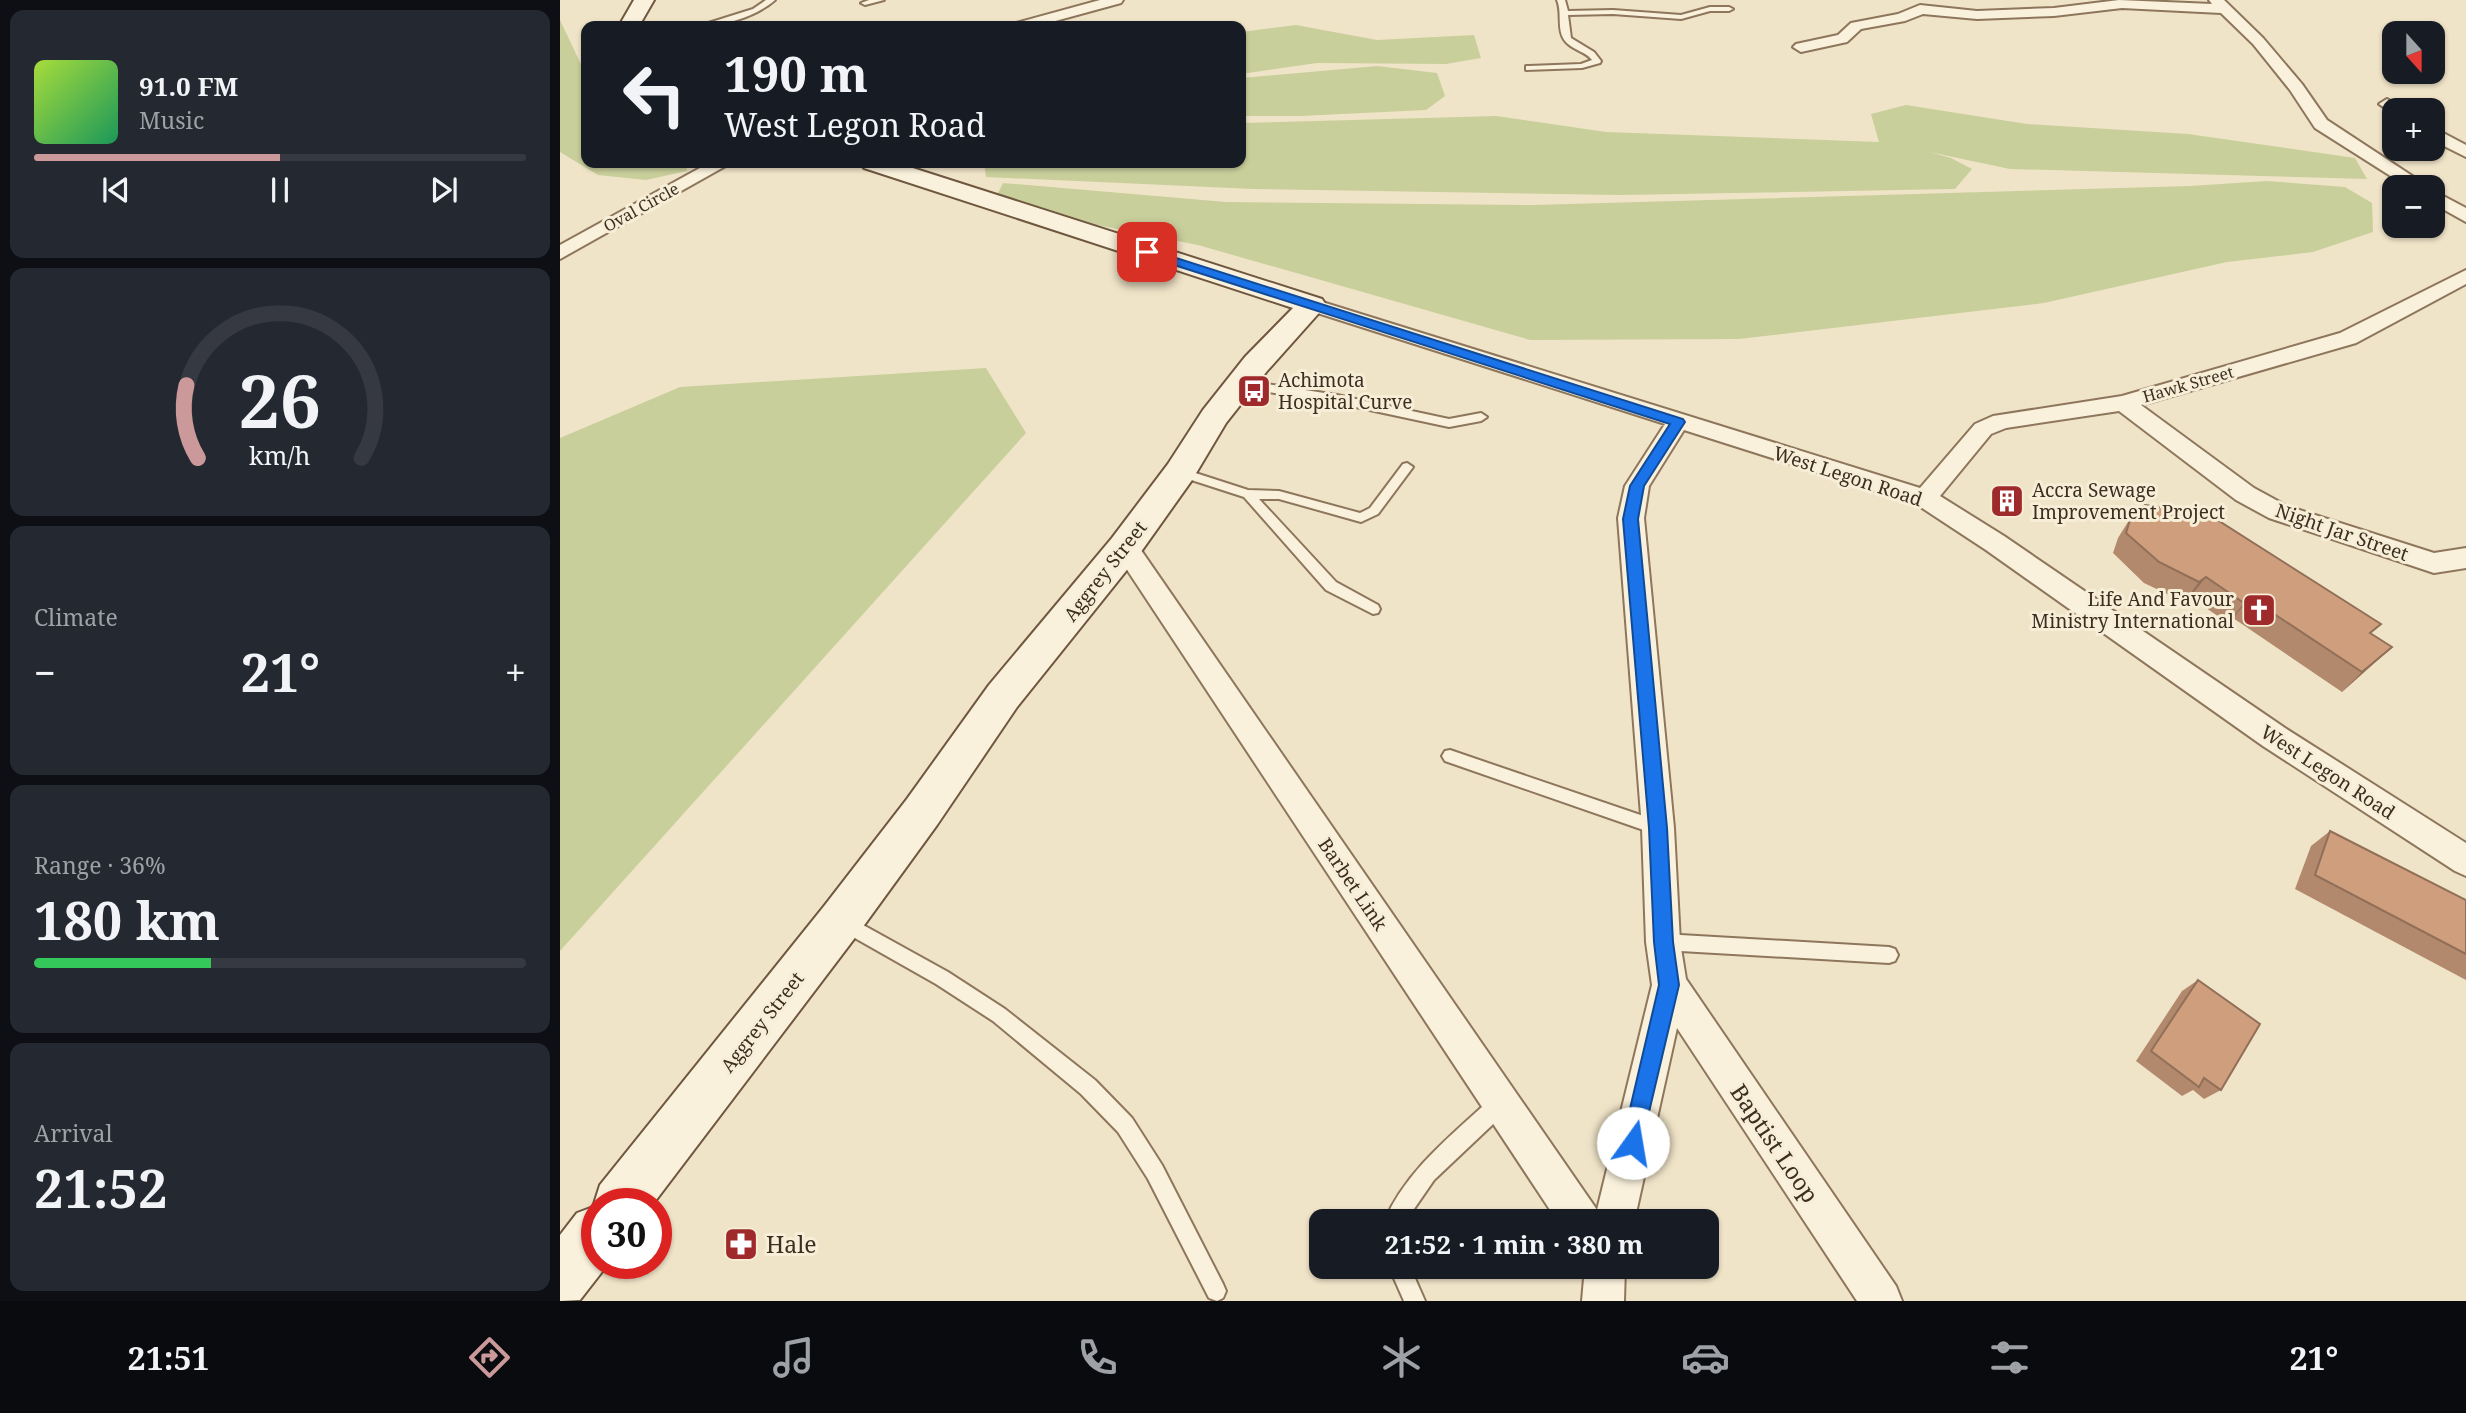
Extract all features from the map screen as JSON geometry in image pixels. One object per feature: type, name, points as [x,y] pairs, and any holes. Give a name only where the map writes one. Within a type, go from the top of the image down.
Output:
[{"type":"main road","points":[[632,21],[644,0]]},
{"type":"main road","points":[[888,168],[1312,305]]},
{"type":"main road","name":"Aggrey Street","points":[[632,1188],[841,920],[922,812],[1003,696],[1125,547],[1180,472],[1214,417],[1256,364],[1312,305]]},
{"type":"main road","points":[[560,1280],[581,1253]]},
{"type":"street","points":[[1037,21],[1098,2],[1116,0]]},
{"type":"street","points":[[1801,47],[1842,39],[1849,36],[1856,26],[1916,13],[1917,4],[1977,15],[2054,12],[2122,4],[2220,4],[2258,41],[2321,124],[2401,175]]},
{"type":"street","points":[[2445,139],[2466,152]]},
{"type":"street","name":"Oval Circle","points":[[560,253],[713,168]]},
{"type":"street","points":[[2445,203],[2466,216]]},
{"type":"street","name":"Hawk Street","points":[[1925,498],[1983,429],[2001,422],[2123,403],[2348,338],[2466,276]]},
{"type":"street","name":"West Legon Road","points":[[1312,305],[1925,498],[2274,737],[2466,861]]},
{"type":"street","name":"Night Jar Street","points":[[2123,403],[2245,494],[2278,512],[2434,563],[2466,558]]},
{"type":"street","points":[[1617,1209],[1669,985],[1663,942],[1658,828],[1631,519],[1637,486],[1678,422]]},
{"type":"street","name":"Barbet Link","points":[[1125,547],[1573,1209]]},
{"type":"street","name":"Baptist Loop","points":[[1669,985],[1881,1301]]},
{"type":"street","points":[[1603,1301],[1604,1279]]},
{"type":"lane","points":[[721,21],[756,11],[771,0]]},
{"type":"lane","points":[[865,2],[880,0]]},
{"type":"lane","points":[[1529,68],[1581,66],[1597,61],[1593,54],[1570,43],[1564,34],[1565,13],[1561,0]]},
{"type":"lane","points":[[1565,13],[1613,12],[1681,17],[1710,9],[1729,9]]},
{"type":"lane","points":[[1242,384],[1337,399],[1450,423],[1481,417]]},
{"type":"lane","points":[[1180,472],[1248,494],[1279,495],[1361,518],[1374,511],[1407,467]]},
{"type":"lane","points":[[1248,494],[1331,586],[1373,609]]},
{"type":"lane","points":[[1450,755],[1658,828]]},
{"type":"lane","points":[[841,920],[942,978],[999,1015],[1088,1087],[1125,1125],[1155,1172],[1216,1291]]},
{"type":"lane","points":[[1663,942],[1889,955]]},
{"type":"lane","points":[[1400,1209],[1404,1200],[1444,1157],[1501,1103]]},
{"type":"lane","points":[[1405,1279],[1415,1301]]},
{"type":"green space","points":[[560,20],[581,64],[581,165],[560,152]]},
{"type":"green space","points":[[1296,25],[1377,40],[1474,35],[1481,58],[1446,64],[1317,63],[1246,73],[1246,31]]},
{"type":"green space","points":[[1377,66],[1437,73],[1445,96],[1426,110],[1246,116],[1246,78]]},
{"type":"green space","points":[[1906,105],[2027,124],[2188,134],[2355,158],[2367,179],[2010,169],[1929,152],[1951,158],[1972,169],[1955,189],[1620,195],[1253,189],[986,177],[985,168],[1246,168],[1246,123],[1496,116],[1606,132],[1879,142],[1871,114]]},
{"type":"green space","points":[[586,168],[687,168],[687,171],[646,180],[598,175]]},
{"type":"green space","points":[[2267,181],[2345,187],[2372,203],[2373,232],[2313,252],[2227,262],[2044,303],[1739,339],[1530,340],[1198,245],[1087,223],[995,199],[1003,183],[1226,202],[1534,205],[2190,186]]},
{"type":"green space","points":[[986,368],[1026,433],[560,951],[560,438],[680,387]]},
{"type":"building","points":[[2145,505],[2208,514],[2381,624],[2370,633],[2392,647],[2362,672],[2250,598],[2244,603],[2206,577],[2199,582],[2159,562],[2126,533],[2131,517]]},
{"type":"building","points":[[2330,831],[2466,900],[2466,954],[2315,875]]},
{"type":"building","points":[[2198,980],[2260,1024],[2221,1090],[2204,1078],[2199,1087],[2151,1051]]},
{"type":"place","name":"Achimota Hospital Curve","points":[[1254,391]]},
{"type":"place","name":"Accra Sewage Improvement Project","points":[[2007,501]]},
{"type":"place","name":"Life And Favour Ministry International","points":[[2259,610]]},
{"type":"place","name":"Hale","points":[[741,1244]]},
{"type":"route","points":[[1147,252],[1678,422],[1637,486],[1631,519],[1658,828],[1663,942],[1669,985],[1633,1143]]}]
